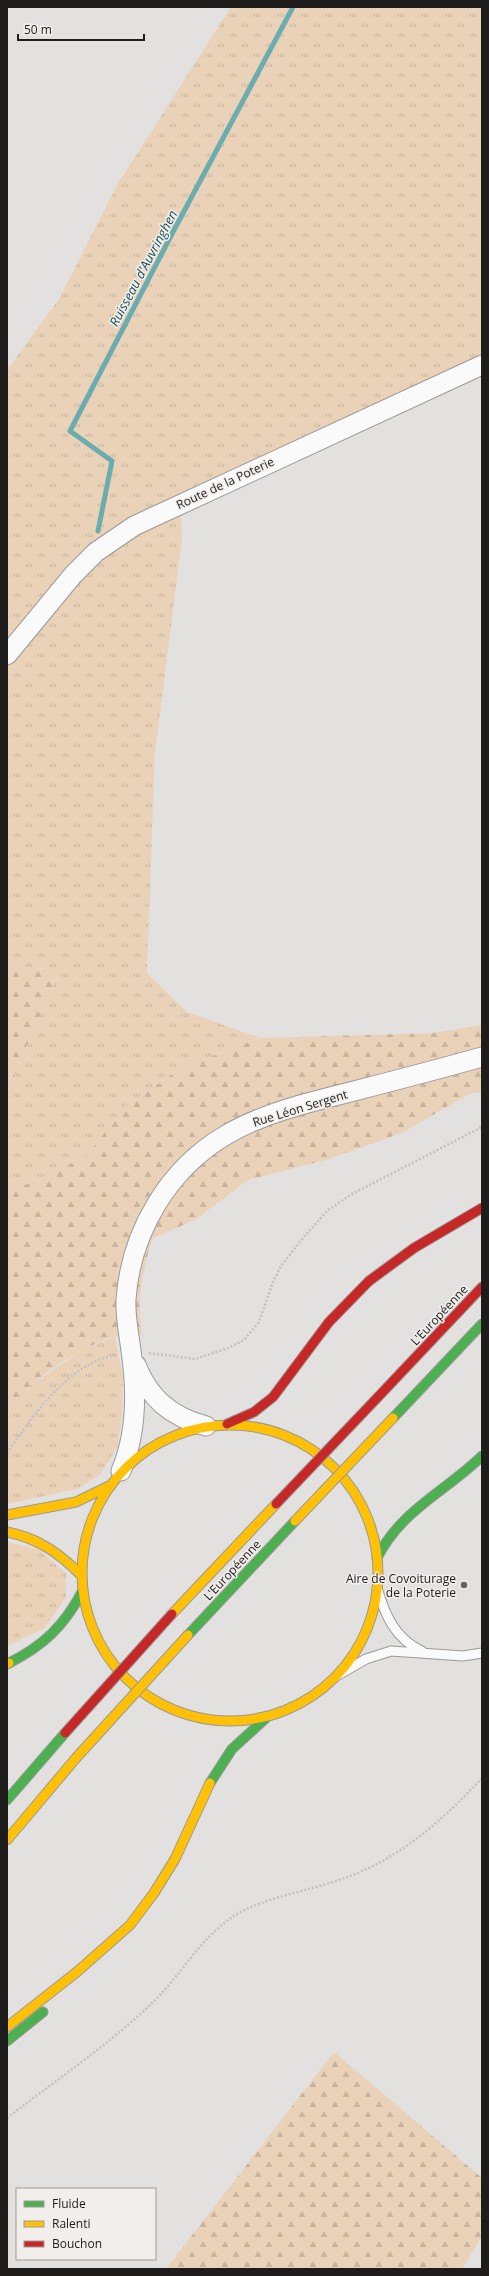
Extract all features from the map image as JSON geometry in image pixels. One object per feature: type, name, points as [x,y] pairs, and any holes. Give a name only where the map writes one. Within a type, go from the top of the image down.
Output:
[{"type":"main road","points":[[227,1424],[254,1412],[273,1397],[329,1322],[369,1281],[414,1248],[482,1208]]},
{"type":"main road","name":"L'Européenne","points":[[7,1800],[172,1614],[482,1287]]},
{"type":"main road","name":"L'Européenne","points":[[7,1840],[76,1758],[188,1635],[482,1324]]},
{"type":"main road","points":[[7,1515],[76,1502],[115,1478],[134,1459],[156,1444],[180,1432],[206,1426],[227,1424],[256,1427],[283,1434],[309,1447],[332,1465],[351,1487],[365,1512],[374,1539],[377,1558],[377,1588],[372,1614],[363,1638],[352,1658],[338,1675],[325,1687],[302,1702],[269,1716],[240,1721],[211,1720],[178,1712],[148,1696],[118,1671],[101,1647],[89,1620],[82,1592],[81,1575],[83,1549],[89,1524],[115,1478]]},
{"type":"main road","points":[[377,1558],[389,1536],[404,1519],[452,1483],[482,1456]]},
{"type":"main road","points":[[7,1532],[23,1535],[44,1543],[60,1555],[81,1575]]},
{"type":"main road","points":[[8,1664],[37,1649],[53,1636],[68,1618],[82,1592]]},
{"type":"main road","points":[[65,1994],[99,1961],[152,1897],[169,1871],[220,1762],[241,1737],[269,1716]]},
{"type":"main road","points":[[7,2027],[83,1967],[130,1925]]},
{"type":"main road","points":[[7,2041],[49,2007]]},
{"type":"street","name":"Route de la Poterie","points":[[7,655],[81,566],[114,539],[162,512],[482,365]]},
{"type":"street","name":"Rue Léon Sergent","points":[[131,1352],[126,1323],[126,1300],[130,1273],[140,1236],[164,1192],[197,1155],[227,1134],[270,1115],[482,1057]]},
{"type":"street","points":[[131,1352],[147,1388],[161,1404],[176,1415],[206,1426]]},
{"type":"street","points":[[115,1478],[130,1448],[133,1428],[131,1352]]},
{"type":"lane","points":[[377,1588],[385,1614],[395,1631],[409,1643],[427,1653]]},
{"type":"lane","points":[[338,1675],[366,1659],[382,1653],[403,1651],[463,1656],[482,1653]]},
{"type":"path","points":[[7,1453],[36,1412],[76,1374],[102,1359],[138,1350],[195,1359],[228,1348],[244,1340],[259,1322],[273,1282],[281,1266],[328,1210],[352,1194],[482,1126]]},
{"type":"path","points":[[7,2118],[139,2016],[167,1988],[215,1933],[234,1916],[252,1907],[356,1874],[387,1859],[435,1826],[482,1778]]},
{"type":"green space","points":[[231,7],[482,7],[482,373],[181,513],[182,539],[155,753],[147,973],[187,1012],[260,1038],[181,1068],[122,1109],[89,1155],[7,1194],[7,1093],[59,970],[7,966],[7,370],[59,299],[117,185]]},
{"type":"green space","points":[[7,966],[59,970],[7,1093]]},
{"type":"green space","points":[[482,1025],[482,1091],[467,1095],[402,1133],[326,1160],[248,1180],[195,1220],[153,1238],[141,1285],[140,1321],[142,1334],[114,1337],[100,1342],[70,1357],[42,1376],[7,1409],[7,1194],[88,1155],[122,1109],[181,1068],[260,1038],[433,1033]]},
{"type":"green space","points":[[115,1337],[123,1376],[122,1414],[118,1446],[100,1475],[77,1489],[7,1504],[7,1409],[21,1392],[82,1350]]},
{"type":"green space","points":[[7,1542],[39,1550],[66,1573],[66,1597],[45,1628],[7,1646]]},
{"type":"green space","points":[[334,2052],[482,2178],[482,2236],[462,2269],[166,2269]]},
{"type":"waterway","name":"Ruisseau d'Auvringhen","points":[[98,531],[112,461],[70,431],[174,230],[293,7]]},
{"type":"traffic: fast","points":[[393,1418],[482,1324]]},
{"type":"traffic: fast","points":[[377,1558],[387,1541],[411,1514],[468,1469],[482,1456]]},
{"type":"traffic: fast","points":[[188,1635],[295,1521]]},
{"type":"traffic: fast","points":[[9,1663],[32,1650],[52,1634],[68,1615],[82,1592]]},
{"type":"traffic: fast","points":[[210,1783],[232,1749],[266,1718]]},
{"type":"traffic: fast","points":[[7,1800],[65,1733]]},
{"type":"traffic: fast","points":[[7,2041],[43,2012]]},
{"type":"traffic: slow","points":[[295,1521],[393,1418]]},
{"type":"traffic: slow","points":[[215,1425],[245,1425],[273,1431],[300,1442],[324,1458],[345,1479],[361,1503],[372,1530],[378,1558],[378,1573],[376,1602],[361,1643],[345,1667],[324,1688],[300,1704],[273,1715],[245,1721],[215,1721],[187,1715],[160,1704],[136,1688],[115,1667],[99,1643],[88,1616],[82,1588],[82,1558],[88,1530],[99,1503],[115,1479],[136,1458],[160,1442],[187,1431],[215,1425]]},
{"type":"traffic: slow","points":[[7,1515],[76,1502],[109,1486]]},
{"type":"traffic: slow","points":[[172,1614],[276,1504]]},
{"type":"traffic: slow","points":[[7,1532],[38,1542],[56,1553],[81,1575]]},
{"type":"traffic: slow","points":[[76,1758],[188,1635]]},
{"type":"traffic: slow","points":[[7,1840],[76,1758]]},
{"type":"traffic: slow","points":[[130,1925],[154,1893],[175,1859],[210,1783]]},
{"type":"traffic: slow","points":[[7,2027],[78,1971],[130,1925]]},
{"type":"traffic: jam","points":[[227,1424],[254,1412],[273,1397],[329,1322],[369,1281],[414,1248],[482,1208]]},
{"type":"traffic: jam","points":[[378,1397],[482,1287]]},
{"type":"traffic: jam","points":[[276,1504],[378,1397]]},
{"type":"traffic: jam","points":[[65,1733],[172,1614]]},
{"type":"place","name":"Aire de Covoiturage de la Poterie","points":[[464,1585]]}]
